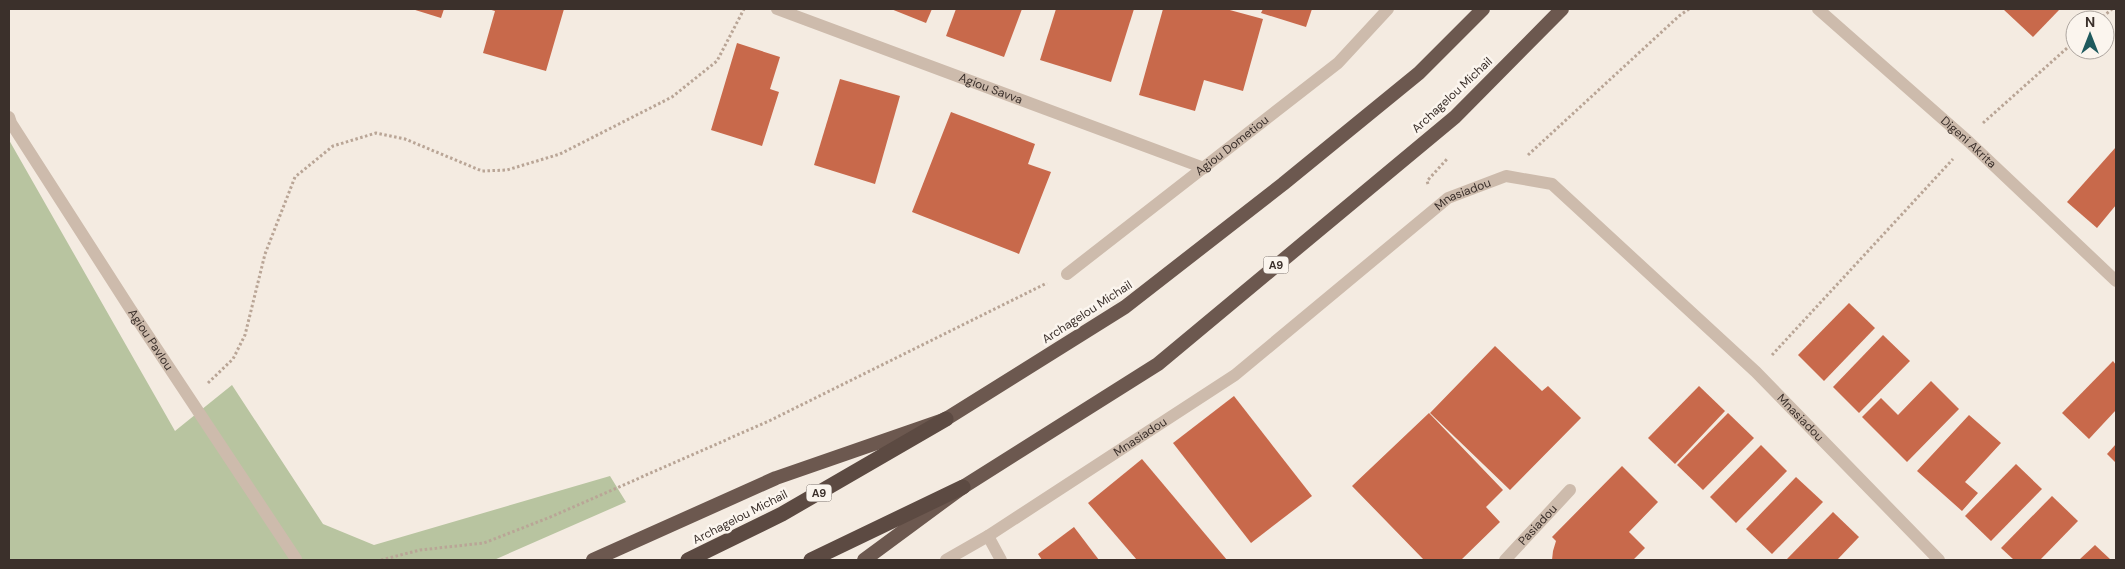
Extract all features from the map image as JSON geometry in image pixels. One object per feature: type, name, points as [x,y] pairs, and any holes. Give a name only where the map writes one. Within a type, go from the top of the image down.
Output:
[{"type":"highway","name":"Archagelou Michail","points":[[688,560],[782,514],[946,419],[1125,307],[1283,184],[1419,73],[1484,9]]},
{"type":"highway","name":"Archagelou Michail","points":[[811,560],[963,487],[1158,364],[1454,117],[1562,9]]},
{"type":"highway","points":[[593,560],[776,478],[946,419]]},
{"type":"highway","points":[[864,560],[963,487]]},
{"type":"street","name":"Agiou Savva","points":[[777,9],[1204,168]]},
{"type":"street","name":"Agiou Dometiou","points":[[1066,274],[1338,64],[1388,9]]},
{"type":"street","name":"Digeni Akrita","points":[[1818,9],[1967,140],[2116,281]]},
{"type":"street","name":"Agiou Pavlou","points":[[9,117],[11,124],[130,310],[296,559]]},
{"type":"street","name":"Mnasiadou","points":[[946,560],[988,536],[1235,376],[1448,198],[1506,176],[1552,184],[1756,372],[1939,560]]},
{"type":"street","name":"Pasiadou","points":[[1505,560],[1570,490]]},
{"type":"street","points":[[988,536],[1001,560]]},
{"type":"path","points":[[190,401],[233,358],[246,335],[266,254],[295,177],[333,146],[376,132],[405,139],[482,171],[507,170],[560,154],[672,98],[717,61],[744,9]]},
{"type":"path","points":[[1506,176],[1679,16],[1689,9]]},
{"type":"path","points":[[1756,372],[1967,140],[2065,50]]},
{"type":"path","points":[[1427,181],[1449,156]]},
{"type":"path","points":[[381,560],[420,550],[484,542],[553,516],[769,421],[1066,274]]},
{"type":"green space","points":[[9,140],[175,431],[232,385],[323,524],[374,545],[610,476],[626,502],[494,560],[9,560]]},
{"type":"building","points":[[412,9],[444,9],[441,18]]},
{"type":"building","points":[[488,9],[564,9],[546,71],[483,53],[495,11]]},
{"type":"building","points":[[891,9],[932,9],[926,23]]},
{"type":"building","points":[[956,9],[1022,9],[1004,57],[946,36]]},
{"type":"building","points":[[1056,9],[1134,9],[1111,82],[1040,60]]},
{"type":"building","points":[[1163,9],[1226,9],[1263,19],[1243,91],[1204,80],[1195,111],[1139,95]]},
{"type":"building","points":[[1263,9],[1312,9],[1306,27],[1261,13]]},
{"type":"building","points":[[2003,9],[2060,9],[2033,37]]},
{"type":"building","points":[[737,43],[780,57],[770,89],[779,92],[762,146],[711,130]]},
{"type":"building","points":[[840,79],[900,96],[875,184],[814,165]]},
{"type":"building","points":[[951,112],[1035,144],[1028,164],[1051,172],[1019,254],[912,212]]},
{"type":"building","points":[[2116,147],[2116,205],[2097,228],[2067,202]]},
{"type":"building","points":[[1849,303],[1875,328],[1824,381],[1798,355]]},
{"type":"building","points":[[1883,335],[1910,361],[1859,413],[1833,387]]},
{"type":"building","points":[[1495,346],[1542,391],[1548,386],[1581,418],[1510,490],[1430,413]]},
{"type":"building","points":[[2113,361],[2116,365],[2116,410],[2089,439],[2062,413]]},
{"type":"building","points":[[1931,381],[1959,409],[1907,462],[1862,417],[1881,398],[1898,415]]},
{"type":"building","points":[[1699,386],[1725,411],[1675,464],[1648,438]]},
{"type":"building","points":[[1234,396],[1312,496],[1251,543],[1173,443]]},
{"type":"building","points":[[1429,413],[1503,490],[1486,507],[1500,522],[1461,560],[1424,560],[1352,486]]},
{"type":"building","points":[[1728,413],[1754,438],[1703,490],[1677,465]]},
{"type":"building","points":[[1969,415],[2001,443],[1965,482],[1978,493],[1962,511],[1917,471]]},
{"type":"building","points":[[2116,444],[2116,463],[2107,454]]},
{"type":"building","points":[[1761,445],[1787,471],[1736,523],[1710,497]]},
{"type":"building","points":[[1142,459],[1227,560],[1137,560],[1088,503]]},
{"type":"building","points":[[2016,464],[2042,489],[1991,541],[1965,516]]},
{"type":"building","points":[[1622,466],[1658,502],[1629,532],[1645,548],[1633,560],[1552,560],[1556,541],[1552,537]]},
{"type":"building","points":[[1796,477],[1823,502],[1772,554],[1746,529]]},
{"type":"building","points":[[2052,496],[2078,521],[2040,560],[2014,560],[2001,548]]},
{"type":"building","points":[[1833,512],[1859,537],[1837,560],[1786,560]]},
{"type":"building","points":[[1074,527],[1099,560],[1042,560],[1038,554]]},
{"type":"building","points":[[2095,545],[2111,560],[2079,560]]}]
